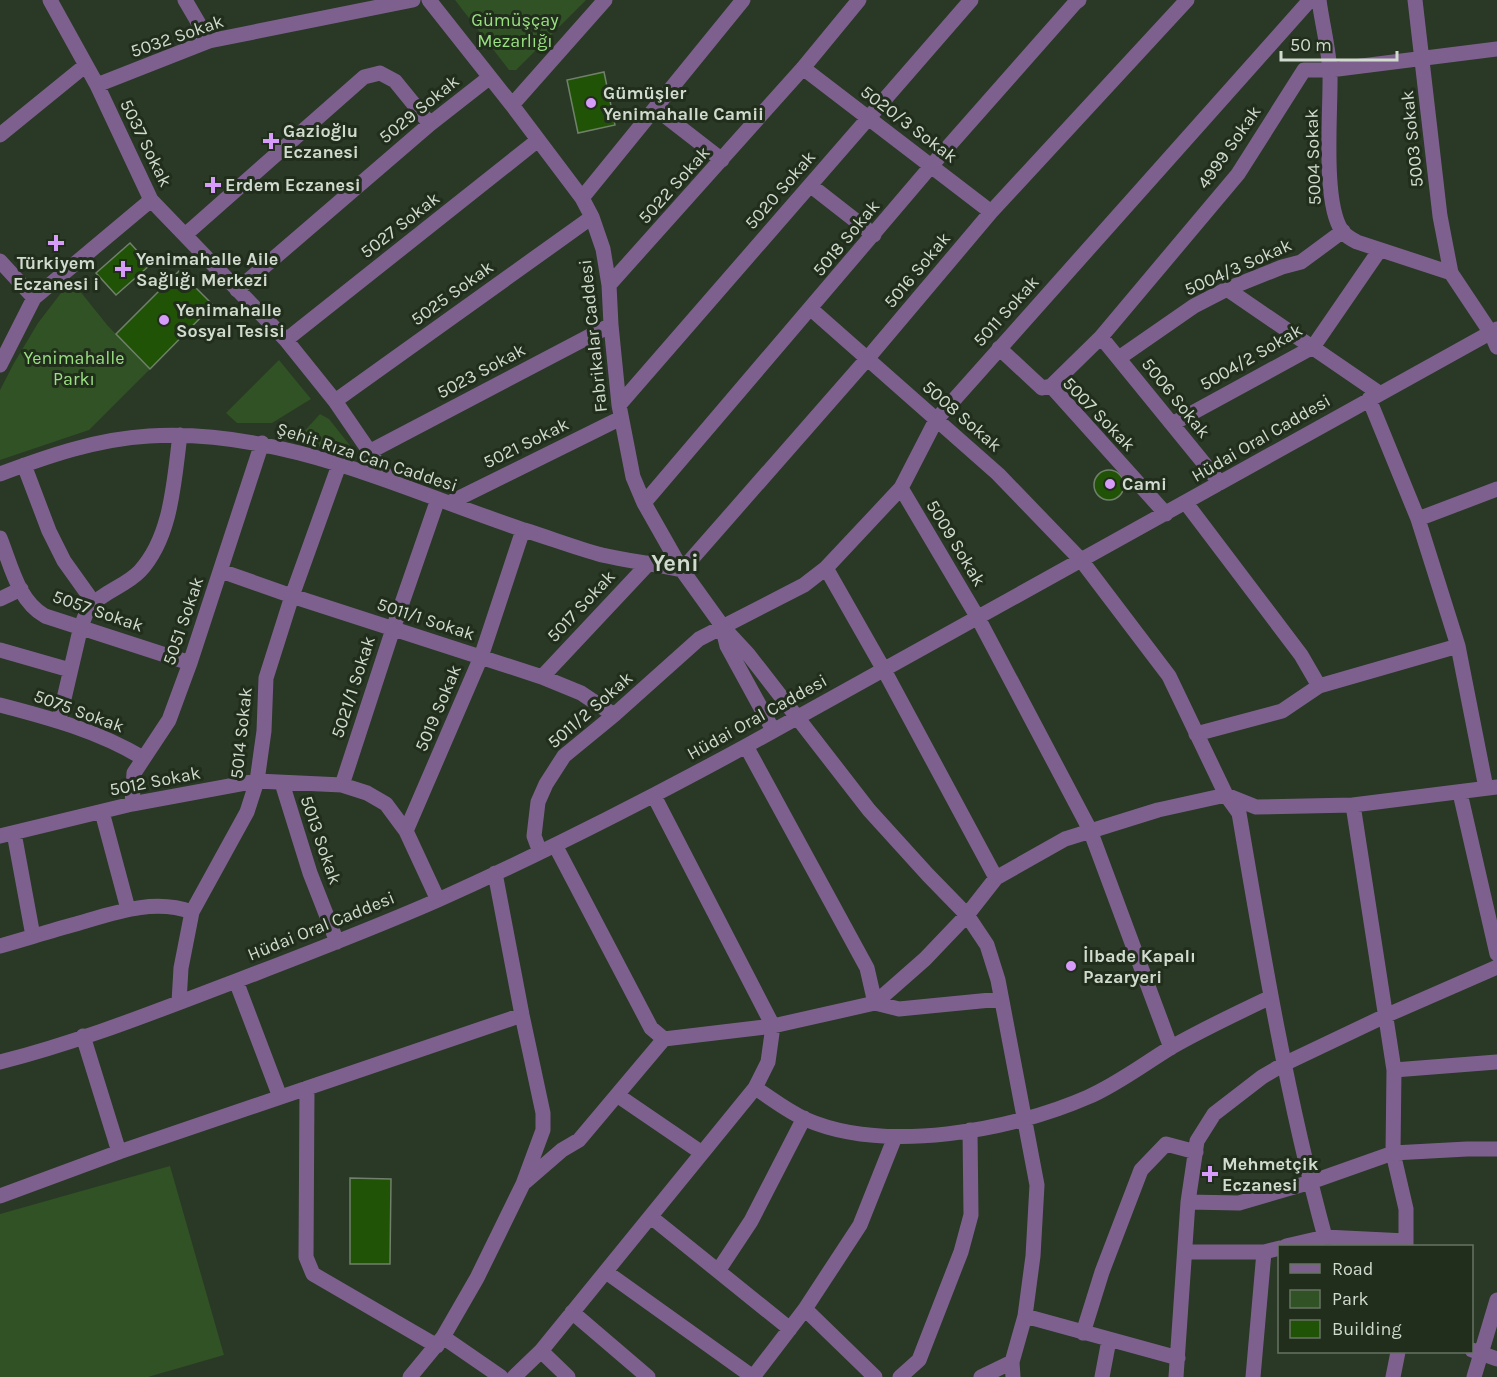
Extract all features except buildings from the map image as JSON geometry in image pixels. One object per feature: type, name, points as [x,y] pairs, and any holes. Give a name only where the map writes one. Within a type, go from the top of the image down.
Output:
[{"type":"street","name":"5037 Sokak","points":[[50,0],[97,85],[151,200],[286,340],[335,401],[389,480]]},
{"type":"street","points":[[185,0],[209,41]]},
{"type":"street","name":"5032 Sokak","points":[[97,85],[209,41],[413,0]]},
{"type":"street","name":"Fabrikalar Caddesi","points":[[429,0],[582,198],[592,217],[603,249],[609,285],[620,412],[633,477],[644,503],[682,570],[723,627],[748,654],[869,810],[968,915],[987,945],[998,980],[1037,1185],[1033,1256],[1025,1316],[1013,1370]]},
{"type":"street","points":[[512,105],[605,0]]},
{"type":"street","points":[[582,198],[743,0]]},
{"type":"street","name":"5022 Sokak","points":[[609,285],[804,68],[859,0]]},
{"type":"street","name":"5020 Sokak","points":[[620,412],[810,185],[971,0]]},
{"type":"street","name":"5016 Sokak","points":[[682,570],[867,359],[991,212],[1187,0]]},
{"type":"street","name":"5011 Sokak","points":[[723,627],[804,585],[826,568],[901,488],[936,420],[1310,0]]},
{"type":"street","name":"5004 Sokak","points":[[1319,0],[1330,70],[1330,181],[1333,208],[1343,231]]},
{"type":"street","name":"5003 Sokak","points":[[1415,0],[1440,216],[1451,273]]},
{"type":"street","name":"5018 Sokak","points":[[644,503],[1075,1]]},
{"type":"street","name":"4999 Sokak","points":[[1051,386],[1101,337],[1238,174],[1304,70],[1330,70],[1497,49]]},
{"type":"street","points":[[0,135],[86,65]]},
{"type":"street","name":"5020/3 Sokak","points":[[804,68],[991,212]]},
{"type":"street","points":[[185,236],[364,77],[380,73],[395,81],[430,124]]},
{"type":"street","name":"5029 Sokak","points":[[237,290],[430,124],[490,77]]},
{"type":"street","points":[[655,108],[722,160]]},
{"type":"street","name":"5027 Sokak","points":[[286,340],[538,140]]},
{"type":"street","points":[[810,185],[874,235]]},
{"type":"street","points":[[0,365],[34,298],[151,200]]},
{"type":"street","name":"5025 Sokak","points":[[335,401],[592,217]]},
{"type":"street","points":[[1343,231],[1357,242],[1379,251],[1451,273],[1494,331],[1497,347]]},
{"type":"street","name":"5004/3 Sokak","points":[[1119,358],[1194,306],[1227,289],[1282,267],[1301,262],[1343,231]]},
{"type":"street","name":"5004/2 Sokak","points":[[1172,424],[1312,347],[1379,251]]},
{"type":"street","points":[[0,261],[34,298]]},
{"type":"street","points":[[875,1003],[926,959],[968,915],[996,878],[1049,847],[1090,830],[1158,810],[1226,795],[1256,807],[1353,805],[1491,788],[1458,646],[1418,519],[1374,396],[1312,347],[1227,289]]},
{"type":"street","name":"5008 Sokak","points":[[811,309],[998,474],[1081,560],[1169,676],[1226,795],[1239,813],[1284,1064],[1325,1237]]},
{"type":"street","name":"5023 Sokak","points":[[369,452],[611,325]]},
{"type":"street","name":"Hüdai Oral Caddesi","points":[[0,1062],[179,1002],[337,942],[438,900],[555,845],[654,796],[746,746],[1494,331]]},
{"type":"street","name":"5006 Sokak","points":[[1101,337],[1220,483]]},
{"type":"street","name":"5007 Sokak","points":[[999,348],[1042,388],[1051,386],[1166,514]]},
{"type":"street","name":"5021 Sokak","points":[[444,501],[620,412]]},
{"type":"street","points":[[59,720],[81,626],[87,612],[94,603],[135,576],[153,552],[168,510],[180,435]]},
{"type":"street","name":"Şehit Rıza Can Caddesi","points":[[0,474],[74,448],[113,440],[180,435],[262,443],[389,480],[524,530],[600,554],[682,570]]},
{"type":"street","name":"5051 Sokak","points":[[132,804],[134,773],[169,720],[221,571],[262,443]]},
{"type":"street","points":[[24,465],[49,531],[64,561],[94,603]]},
{"type":"street","name":"5014 Sokak","points":[[179,1002],[181,968],[192,912],[247,812],[257,781],[264,731],[266,678],[292,596],[339,465]]},
{"type":"street","name":"5009 Sokak","points":[[901,488],[978,618],[1090,830],[1171,1048]]},
{"type":"street","points":[[1418,519],[1497,489]]},
{"type":"street","name":"5021/1 Sokak","points":[[342,785],[393,629],[444,501]]},
{"type":"street","points":[[1186,503],[1300,655],[1319,686]]},
{"type":"street","name":"5019 Sokak","points":[[406,831],[481,657],[524,530]]},
{"type":"street","name":"5057 Sokak","points":[[0,538],[21,589],[36,611],[45,616],[190,663]]},
{"type":"street","name":"5017 Sokak","points":[[542,677],[649,562]]},
{"type":"street","points":[[826,568],[884,670],[996,878]]},
{"type":"street","name":"5011/1 Sokak","points":[[221,571],[542,677],[581,693],[614,715]]},
{"type":"street","points":[[0,599],[21,589]]},
{"type":"street","name":"Fabrikalar Caddesi","points":[[723,627],[727,646],[773,730]]},
{"type":"street","name":"5011/2 Sokak","points":[[540,852],[534,836],[538,802],[546,784],[564,756],[699,639],[723,627]]},
{"type":"street","points":[[1196,734],[1282,711],[1319,686],[1458,646]]},
{"type":"street","points":[[0,650],[70,670]]},
{"type":"street","name":"5075 Sokak","points":[[0,705],[59,720],[122,746],[143,759]]},
{"type":"street","points":[[746,746],[867,968],[875,1003]]},
{"type":"street","name":"5012 Sokak","points":[[7,834],[132,804],[257,781],[342,785],[367,793],[386,804],[406,831],[438,900]]},
{"type":"street","name":"5013 Sokak","points":[[282,783],[310,873],[337,942]]},
{"type":"street","points":[[1460,793],[1497,954]]},
{"type":"street","points":[[514,1377],[540,1351],[651,1217],[755,1088],[768,1062],[773,1026],[654,796]]},
{"type":"street","points":[[1290,1245],[1325,1237],[1406,1244],[1406,1209],[1393,1154],[1394,1070],[1353,805]]},
{"type":"street","points":[[102,812],[128,909]]},
{"type":"street","points":[[7,834],[33,936]]},
{"type":"street","points":[[555,845],[651,1028],[664,1039]]},
{"type":"street","points":[[410,1377],[440,1341],[477,1278],[523,1184],[543,1130],[543,1113],[495,873]]},
{"type":"street","points":[[0,946],[128,909],[177,906],[192,912]]},
{"type":"street","points":[[1176,1377],[1188,1202],[1197,1141],[1214,1113],[1262,1077],[1284,1064],[1385,1016],[1497,967]]},
{"type":"street","points":[[236,981],[280,1097]]},
{"type":"street","points":[[755,1088],[804,1118],[844,1131],[896,1137],[970,1130],[1025,1120],[1089,1097],[1171,1048],[1271,997]]},
{"type":"street","points":[[523,1184],[562,1150],[579,1140],[664,1039],[773,1026],[875,1003],[899,1009],[1000,999]]},
{"type":"street","points":[[0,1196],[119,1152],[522,1015]]},
{"type":"street","points":[[83,1036],[119,1152]]},
{"type":"street","points":[[1394,1070],[1497,1062]]},
{"type":"street","points":[[307,1088],[306,1257],[313,1274],[440,1341],[501,1377]]},
{"type":"street","points":[[617,1095],[702,1153]]},
{"type":"street","points":[[718,1271],[751,1221],[804,1118]]},
{"type":"street","points":[[900,1377],[918,1360],[962,1252],[971,1215],[970,1130]]},
{"type":"street","points":[[606,1272],[753,1377],[805,1309],[860,1225],[896,1137]]},
{"type":"street","points":[[1083,1333],[1102,1272],[1141,1170],[1166,1144],[1196,1152]]},
{"type":"street","points":[[1188,1202],[1239,1203],[1311,1182],[1393,1154],[1497,1149]]},
{"type":"street","points":[[651,1217],[790,1329]]},
{"type":"street","points":[[1185,1252],[1264,1252],[1278,1248]]},
{"type":"street","points":[[1253,1377],[1264,1252]]},
{"type":"street","points":[[1474,1377],[1484,1354],[1497,1300]]},
{"type":"street","points":[[805,1309],[875,1377]]},
{"type":"street","points":[[572,1312],[648,1377]]},
{"type":"street","points":[[1025,1316],[1178,1358]]},
{"type":"street","points":[[1102,1377],[1109,1340]]},
{"type":"street","points":[[540,1351],[568,1377]]},
{"type":"street","points":[[1394,1377],[1398,1353]]},
{"type":"street","points":[[981,1377],[1013,1370]]},
{"type":"green space","name":"Gümüşçay Mezarlığı","points":[[455,0],[586,0],[516,70],[509,70]]},
{"type":"green space","name":"Yenimahalle Parkı","points":[[71,280],[108,326],[150,369],[89,430],[0,460],[0,390],[38,323]]},
{"type":"green space","points":[[279,360],[311,399],[272,423],[237,423],[226,413]]},
{"type":"green space","points":[[320,414],[329,419],[352,448],[353,454],[342,455],[299,437]]},
{"type":"green space","points":[[170,1166],[224,1355],[148,1377],[0,1377],[0,1214]]},
{"type":"place","name":"Gümüşler Yenimahalle Camii","points":[[591,103]]},
{"type":"place","name":"Gazioğlu Eczanesi","points":[[271,141]]},
{"type":"place","name":"Erdem Eczanesi","points":[[213,185]]},
{"type":"place","name":"Türkiyem Eczanesi i","points":[[56,243]]},
{"type":"place","name":"Yenimahalle Aile Sağlığı Merkezi","points":[[123,269]]},
{"type":"place","name":"Yenimahalle Sosyal Tesisi","points":[[164,320]]},
{"type":"place","name":"Cami","points":[[1110,484]]},
{"type":"place","name":"İlbade Kapalı Pazaryeri","points":[[1071,966]]},
{"type":"place","name":"Mehmetçik Eczanesi","points":[[1210,1174]]},
{"type":"district","name":"Yeni","points":[[675,563]]}]
